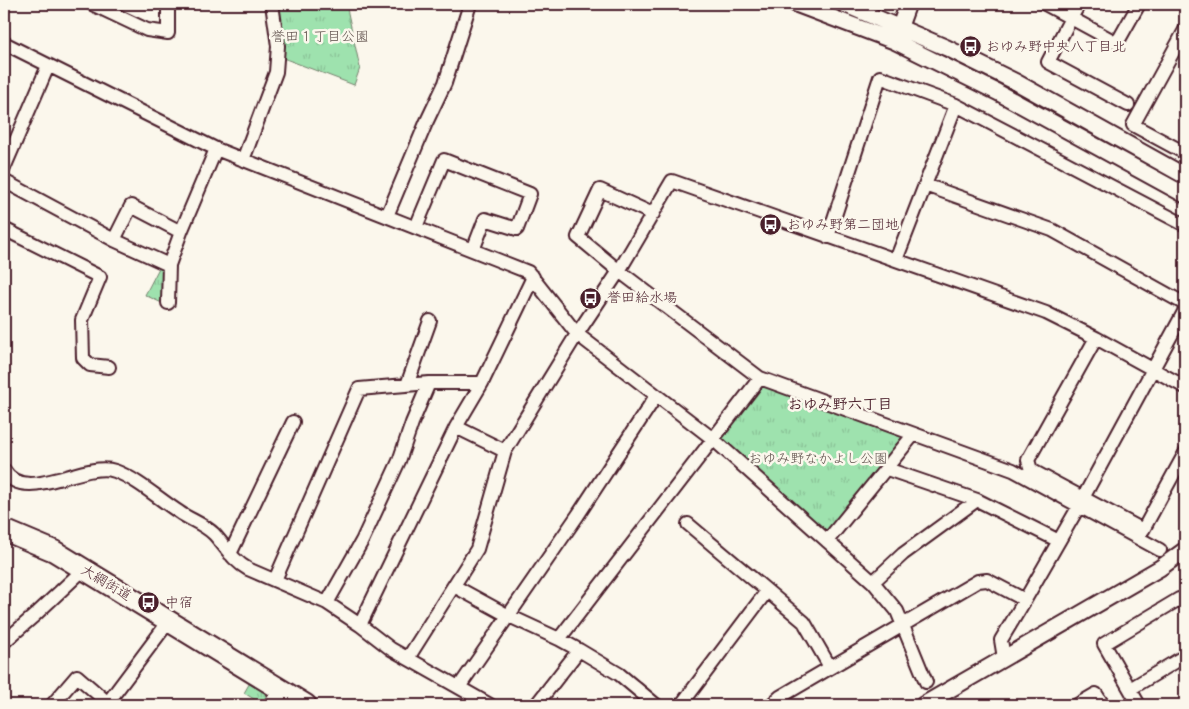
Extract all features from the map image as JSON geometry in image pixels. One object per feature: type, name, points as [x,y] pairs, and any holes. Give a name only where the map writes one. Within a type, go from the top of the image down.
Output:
[{"type":"main road","name":"大網街道","points":[[4,530],[54,551],[169,621],[275,697],[306,705]]},
{"type":"street","points":[[92,4],[147,30],[168,33],[168,4]]},
{"type":"street","points":[[243,160],[276,72],[278,46],[272,4]]},
{"type":"street","points":[[388,216],[426,123],[445,83],[470,4]]},
{"type":"street","points":[[796,4],[894,41],[996,92],[1185,195]]},
{"type":"street","points":[[844,4],[900,26],[1016,82],[1185,176]]},
{"type":"street","points":[[900,26],[908,4]]},
{"type":"street","points":[[1045,4],[1117,44],[1139,4]]},
{"type":"street","points":[[1079,4],[1048,62],[1128,105]]},
{"type":"street","points":[[1185,30],[1133,125],[1185,153]]},
{"type":"street","points":[[4,43],[216,149],[528,272],[577,334],[713,439],[873,582],[897,611],[904,624],[926,682]]},
{"type":"street","points":[[4,168],[48,66]]},
{"type":"street","points":[[828,236],[880,77],[956,105],[1185,224]]},
{"type":"street","points":[[896,260],[956,105]]},
{"type":"street","points":[[168,304],[169,265],[216,149]]},
{"type":"street","points":[[416,227],[444,160],[530,194],[517,229],[485,219],[473,250]]},
{"type":"street","points":[[4,181],[114,240],[169,265]]},
{"type":"street","points":[[408,658],[477,549],[506,451],[577,334],[619,271],[672,182],[1046,314],[1096,338],[1185,387]]},
{"type":"street","points":[[925,185],[1052,230],[1185,304]]},
{"type":"street","points":[[652,214],[600,190],[578,237],[619,271],[760,378],[1013,470],[1143,530],[1185,453]]},
{"type":"street","points":[[114,240],[131,206],[181,232]]},
{"type":"street","points":[[4,229],[100,277],[82,320],[84,358],[90,365],[109,367]]},
{"type":"street","points":[[360,625],[456,427],[482,383],[533,277]]},
{"type":"street","points":[[1004,658],[1001,640],[1081,502],[1185,310]]},
{"type":"street","points":[[407,385],[430,321]]},
{"type":"street","points":[[1096,338],[1028,460],[1031,470],[1160,550]]},
{"type":"street","points":[[559,639],[760,378]]},
{"type":"street","points":[[274,580],[359,389],[429,383],[482,383]]},
{"type":"street","points":[[327,603],[362,541],[399,461],[412,423],[429,383]]},
{"type":"street","points":[[458,687],[578,515],[656,396]]},
{"type":"street","points":[[230,554],[293,422]]},
{"type":"street","points":[[456,427],[506,451]]},
{"type":"street","points":[[827,541],[914,434]]},
{"type":"street","points":[[4,470],[6,475],[18,483],[33,484],[107,469],[116,471],[142,486],[179,512],[206,527],[237,563],[327,603],[391,649],[490,705]]},
{"type":"street","points":[[887,469],[977,500],[1059,541]]},
{"type":"street","points":[[873,582],[903,554],[977,500]]},
{"type":"street","points":[[688,524],[804,622],[830,667]]},
{"type":"street","points":[[929,704],[1004,658],[1160,568],[1185,550]]},
{"type":"street","points":[[4,642],[84,569]]},
{"type":"street","points":[[771,705],[780,697],[830,667],[978,582],[987,580],[1025,600]]},
{"type":"street","points":[[454,586],[507,615],[579,650],[619,674],[656,705]]},
{"type":"street","points":[[681,705],[767,591]]},
{"type":"street","points":[[1139,705],[1104,644],[1179,599],[1185,602]]},
{"type":"street","points":[[52,705],[77,676],[107,704],[169,621]]},
{"type":"street","points":[[536,705],[579,650]]},
{"type":"street","points":[[1130,689],[1185,656]]},
{"type":"street","points":[[1077,705],[1096,694],[1103,705]]},
{"type":"green space","name":"誉田１丁目公園","points":[[276,4],[346,4],[360,68],[354,85],[283,58]]},
{"type":"green space","points":[[161,264],[166,266],[164,304],[145,295]]},
{"type":"green space","name":"おゆみ野なかよし公園","points":[[763,382],[907,438],[823,535],[720,441]]},
{"type":"green space","points":[[252,679],[272,691],[264,705],[244,693]]},
{"type":"place","name":"おゆみ野中央八丁目北","points":[[970,47]]},
{"type":"place","name":"おゆみ野第二団地","points":[[771,225]]},
{"type":"place","name":"誉田給水場","points":[[591,298]]},
{"type":"place","name":"中宿","points":[[149,603]]},
{"type":"district","name":"おゆみ野六丁目","points":[[840,404]]}]
